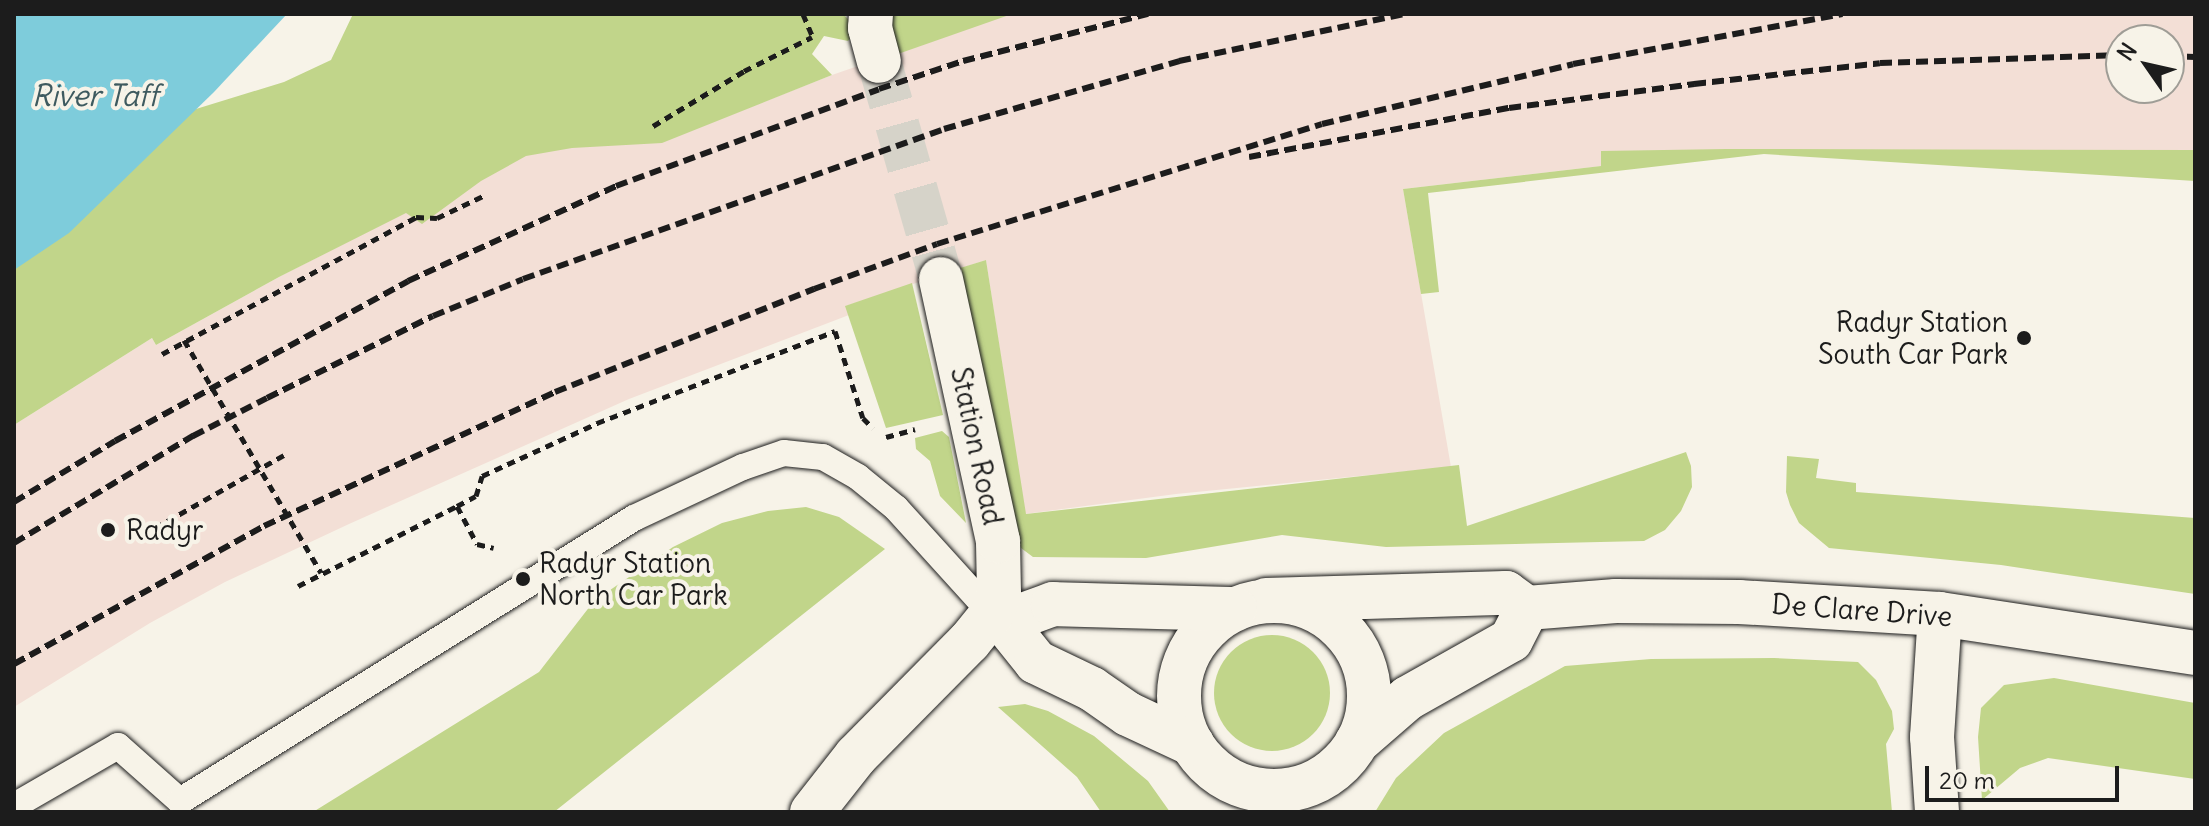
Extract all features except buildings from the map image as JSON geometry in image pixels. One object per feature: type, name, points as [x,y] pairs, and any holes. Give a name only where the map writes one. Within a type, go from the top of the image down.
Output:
[{"type":"street","points":[[871,14],[870,28],[879,61]]},
{"type":"street","name":"Station Road","points":[[941,279],[998,541],[998,618]]},
{"type":"street","name":"De Clare Drive","points":[[1251,604],[1506,593],[1527,608],[1616,601],[1739,602],[1940,614],[2195,653]]},
{"type":"street","points":[[1221,812],[1179,704],[1181,676],[1192,649],[1209,627],[1251,604],[1298,603],[1327,616],[1349,636],[1364,662],[1369,691],[1366,721],[1324,812]]},
{"type":"street","name":"Station Road","points":[[812,812],[856,756],[969,642],[998,618],[1053,604],[1251,604]]},
{"type":"street","points":[[998,618],[1036,662],[1195,748],[1214,770],[1234,783],[1265,791],[1297,788],[1327,775],[1408,698],[1511,640],[1527,608]]},
{"type":"street","points":[[1937,812],[1932,737],[1940,614]]},
{"type":"lane","points":[[14,806],[118,746],[180,801],[634,518],[743,467],[784,453],[823,457],[858,477],[896,508],[998,618]]},
{"type":"path","points":[[653,126],[744,71],[812,37]]},
{"type":"path","points":[[162,354],[416,217],[437,218],[487,194]]},
{"type":"path","points":[[298,586],[476,496],[482,476],[597,423],[835,331],[863,418],[882,438],[907,431]]},
{"type":"path","points":[[184,340],[321,573]]},
{"type":"path","points":[[155,528],[284,455]]},
{"type":"path","points":[[457,506],[477,544],[504,549]]},
{"type":"shaded area","points":[[1008,14],[2195,14],[2195,150],[1602,151],[1601,166],[1403,189],[1451,467],[1176,494],[1025,514],[986,260],[846,306],[849,315],[629,399],[349,524],[225,582],[150,623],[14,707],[14,425],[152,338],[156,345],[279,277],[639,92],[662,142],[832,75]]},
{"type":"green space","points":[[353,14],[843,14],[858,29],[848,41],[824,36],[812,54],[832,75],[662,143],[572,148],[526,156],[481,181],[422,224],[406,213],[279,277],[156,345],[152,338],[14,425],[14,201],[196,109],[284,82],[331,60]]},
{"type":"green space","points":[[894,14],[1012,14],[895,55],[888,30]]},
{"type":"green space","points":[[2195,150],[2195,181],[1764,154],[1428,193],[1439,292],[1421,294],[1403,189],[1601,166],[1601,151]]},
{"type":"green space","points":[[986,260],[1026,514],[1459,465],[1467,526],[1686,452],[1691,466],[1692,487],[1681,511],[1665,530],[1644,541],[1386,547],[1282,535],[1146,558],[1033,557],[1021,548],[1013,526],[957,269]]},
{"type":"green space","points":[[912,283],[943,415],[886,428],[845,306]]},
{"type":"green space","points":[[942,431],[949,437],[966,523],[940,496],[930,461],[916,449],[915,438]]},
{"type":"green space","points":[[1787,456],[1819,459],[1816,478],[1856,483],[1856,492],[2195,518],[2195,594],[2001,565],[1829,548],[1799,523],[1790,505],[1786,492]]},
{"type":"green space","points":[[806,507],[839,517],[885,549],[554,812],[313,812],[539,672],[594,601],[673,547],[722,523],[768,511]]},
{"type":"green space","points":[[1272,635],[1294,639],[1313,652],[1326,671],[1330,693],[1326,715],[1313,734],[1294,747],[1272,751],[1250,747],[1231,734],[1218,715],[1214,693],[1218,671],[1231,652],[1250,639]]},
{"type":"green space","points":[[1774,658],[1858,662],[1876,680],[1892,711],[1894,729],[1886,744],[1892,812],[1375,812],[1396,778],[1444,733],[1565,666],[1651,659]]},
{"type":"green space","points":[[2054,678],[2195,703],[2195,779],[2048,758],[2020,768],[1982,800],[1978,737],[1981,708],[2004,685]]},
{"type":"green space","points":[[1025,704],[1048,711],[1094,736],[1148,781],[1170,812],[1101,812],[1077,777],[998,707]]},
{"type":"water","name":"River Taff","points":[[14,14],[287,14],[214,92],[69,233],[14,270]]},
{"type":"tunnel","points":[[879,61],[941,279]]},
{"type":"railway","points":[[14,502],[115,441],[408,281],[616,186],[963,61],[1148,14]]},
{"type":"railway","points":[[14,543],[193,436],[433,316],[523,279],[944,129],[1179,61],[1404,14]]},
{"type":"railway","points":[[14,664],[264,526],[555,392],[814,289],[937,244],[1322,124],[1573,64],[1842,14]]},
{"type":"railway","points":[[1249,157],[1509,108],[1694,84],[1880,63],[2105,56]]},
{"type":"railway","points":[[2185,57],[2195,57]]},
{"type":"place","name":"Radyr Station South Car Park","points":[[2024,338]]},
{"type":"place","name":"Radyr","points":[[108,530]]},
{"type":"place","name":"Radyr Station North Car Park","points":[[523,579]]}]
